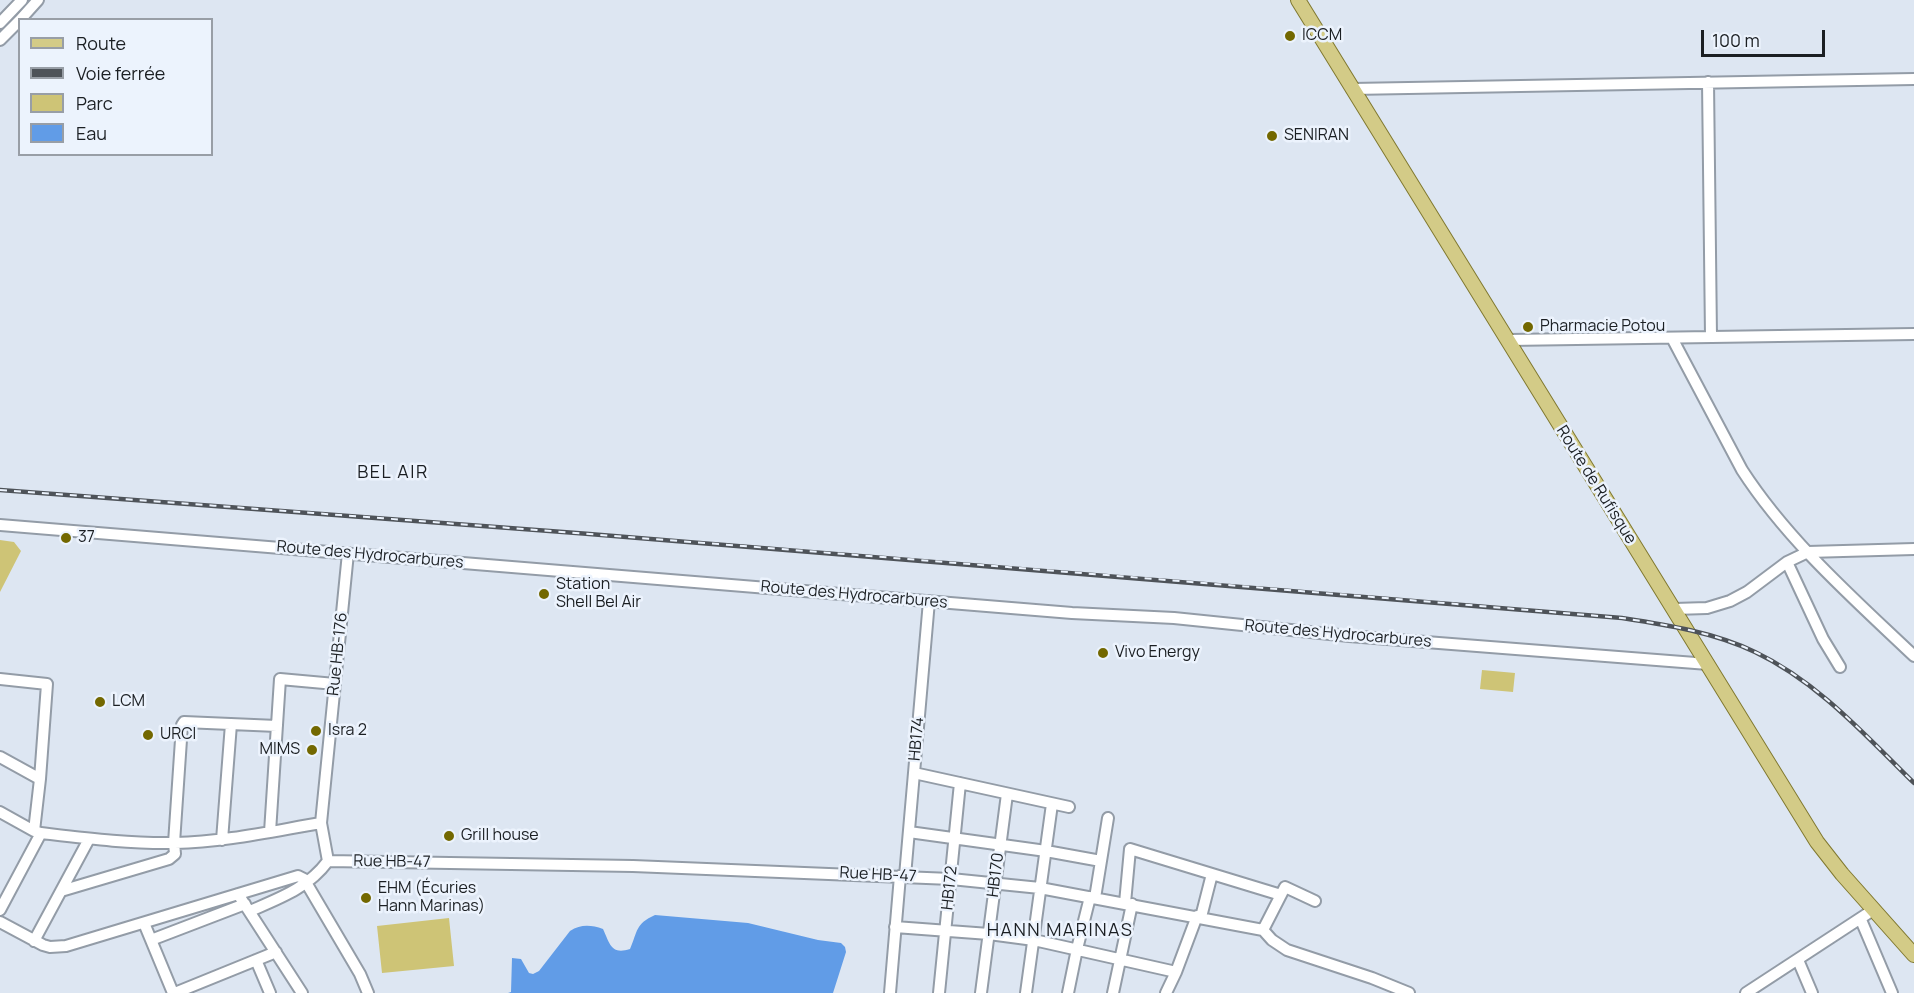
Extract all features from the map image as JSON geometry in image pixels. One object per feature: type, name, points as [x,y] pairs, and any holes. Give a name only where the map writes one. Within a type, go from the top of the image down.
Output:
[{"type":"main road","name":"Route de Rufisque","points":[[1298,0],[1817,842],[1914,955]]},
{"type":"street","points":[[0,23],[22,0]]},
{"type":"street","points":[[22,18],[38,0]]},
{"type":"street","points":[[0,40],[18,22]]},
{"type":"street","points":[[1352,89],[1914,79]]},
{"type":"street","points":[[1708,82],[1711,337]]},
{"type":"street","points":[[1509,340],[1914,334]]},
{"type":"street","points":[[1672,338],[1742,470],[1755,489],[1830,576],[1914,656]]},
{"type":"street","name":"Route des Hydrocarbures","points":[[0,525],[1072,613],[1183,619],[1349,636],[1708,664]]},
{"type":"street","points":[[1674,609],[1707,608],[1730,602],[1787,562],[1808,552],[1914,549]]},
{"type":"street","name":"Rue HB-176","points":[[328,861],[321,823],[348,553]]},
{"type":"street","points":[[1787,562],[1822,639],[1840,667]]},
{"type":"street","name":"HB174","points":[[890,993],[909,832],[929,601]]},
{"type":"street","points":[[0,679],[47,684],[37,832],[0,910]]},
{"type":"street","points":[[270,832],[280,679],[335,684]]},
{"type":"street","points":[[61,891],[169,860],[175,854],[182,725],[188,721],[277,726]]},
{"type":"street","points":[[222,840],[231,724]]},
{"type":"street","points":[[0,757],[40,779]]},
{"type":"street","points":[[914,773],[1069,807]]},
{"type":"street","name":"HB172","points":[[939,993],[960,783]]},
{"type":"street","name":"HB170","points":[[981,993],[1007,794]]},
{"type":"street","points":[[1026,993],[1052,804]]},
{"type":"street","points":[[0,812],[37,832],[89,838],[174,843],[222,840],[321,823]]},
{"type":"street","points":[[1068,993],[1077,949],[1101,861],[1108,818]]},
{"type":"street","points":[[909,832],[1101,861]]},
{"type":"street","points":[[34,941],[89,838]]},
{"type":"street","points":[[1113,993],[1128,904],[1130,849],[1212,874],[1315,901]]},
{"type":"street","points":[[151,940],[291,894],[306,884],[328,861]]},
{"type":"street","name":"Rue HB-47","points":[[328,861],[633,866],[903,876],[1040,888],[1199,916],[1263,930],[1278,945],[1287,950],[1372,978],[1409,993]]},
{"type":"street","points":[[1166,993],[1199,916],[1212,874]]},
{"type":"street","points":[[0,922],[50,947],[66,946],[298,876],[306,884],[360,974],[368,993]]},
{"type":"street","points":[[1263,930],[1283,891]]},
{"type":"street","points":[[238,894],[302,993]]},
{"type":"street","points":[[1746,993],[1861,920],[1873,910]]},
{"type":"street","points":[[1861,920],[1892,993]]},
{"type":"street","points":[[144,923],[174,993],[276,952]]},
{"type":"street","points":[[896,927],[1034,940],[1176,972]]},
{"type":"street","points":[[256,960],[270,993]]},
{"type":"street","points":[[1798,960],[1812,993]]},
{"type":"green space","points":[[0,540],[14,542],[21,551],[0,592]]},
{"type":"green space","points":[[1482,670],[1515,673],[1513,692],[1480,689]]},
{"type":"green space","points":[[449,918],[454,966],[382,973],[377,926]]},
{"type":"water","points":[[655,915],[748,923],[818,940],[841,943],[846,952],[833,993],[508,993],[511,992],[512,958],[521,959],[529,973],[533,974],[539,971],[570,931],[586,926],[603,929],[615,949],[619,951],[630,949],[640,925]]},
{"type":"railway","points":[[0,490],[811,551],[1622,618],[1723,639],[1778,664],[1800,678],[1840,711],[1914,783]]},
{"type":"place","name":"ICCM","points":[[1290,36]]},
{"type":"place","name":"SENIRAN","points":[[1272,136]]},
{"type":"place","name":"Pharmacie Potou","points":[[1528,327]]},
{"type":"place","name":"37","points":[[66,538]]},
{"type":"place","name":"Station Shell Bel Air","points":[[544,594]]},
{"type":"place","name":"Vivo Energy","points":[[1103,653]]},
{"type":"place","name":"LCM","points":[[100,702]]},
{"type":"place","name":"Isra 2","points":[[316,731]]},
{"type":"place","name":"URCI","points":[[148,735]]},
{"type":"place","name":"MIMS","points":[[312,750]]},
{"type":"place","name":"Grill house","points":[[449,836]]},
{"type":"place","name":"EHM (Écuries Hann Marinas)","points":[[366,898]]},
{"type":"district","name":"BEL AIR","points":[[393,473]]},
{"type":"district","name":"HANN MARINAS","points":[[1060,931]]}]
